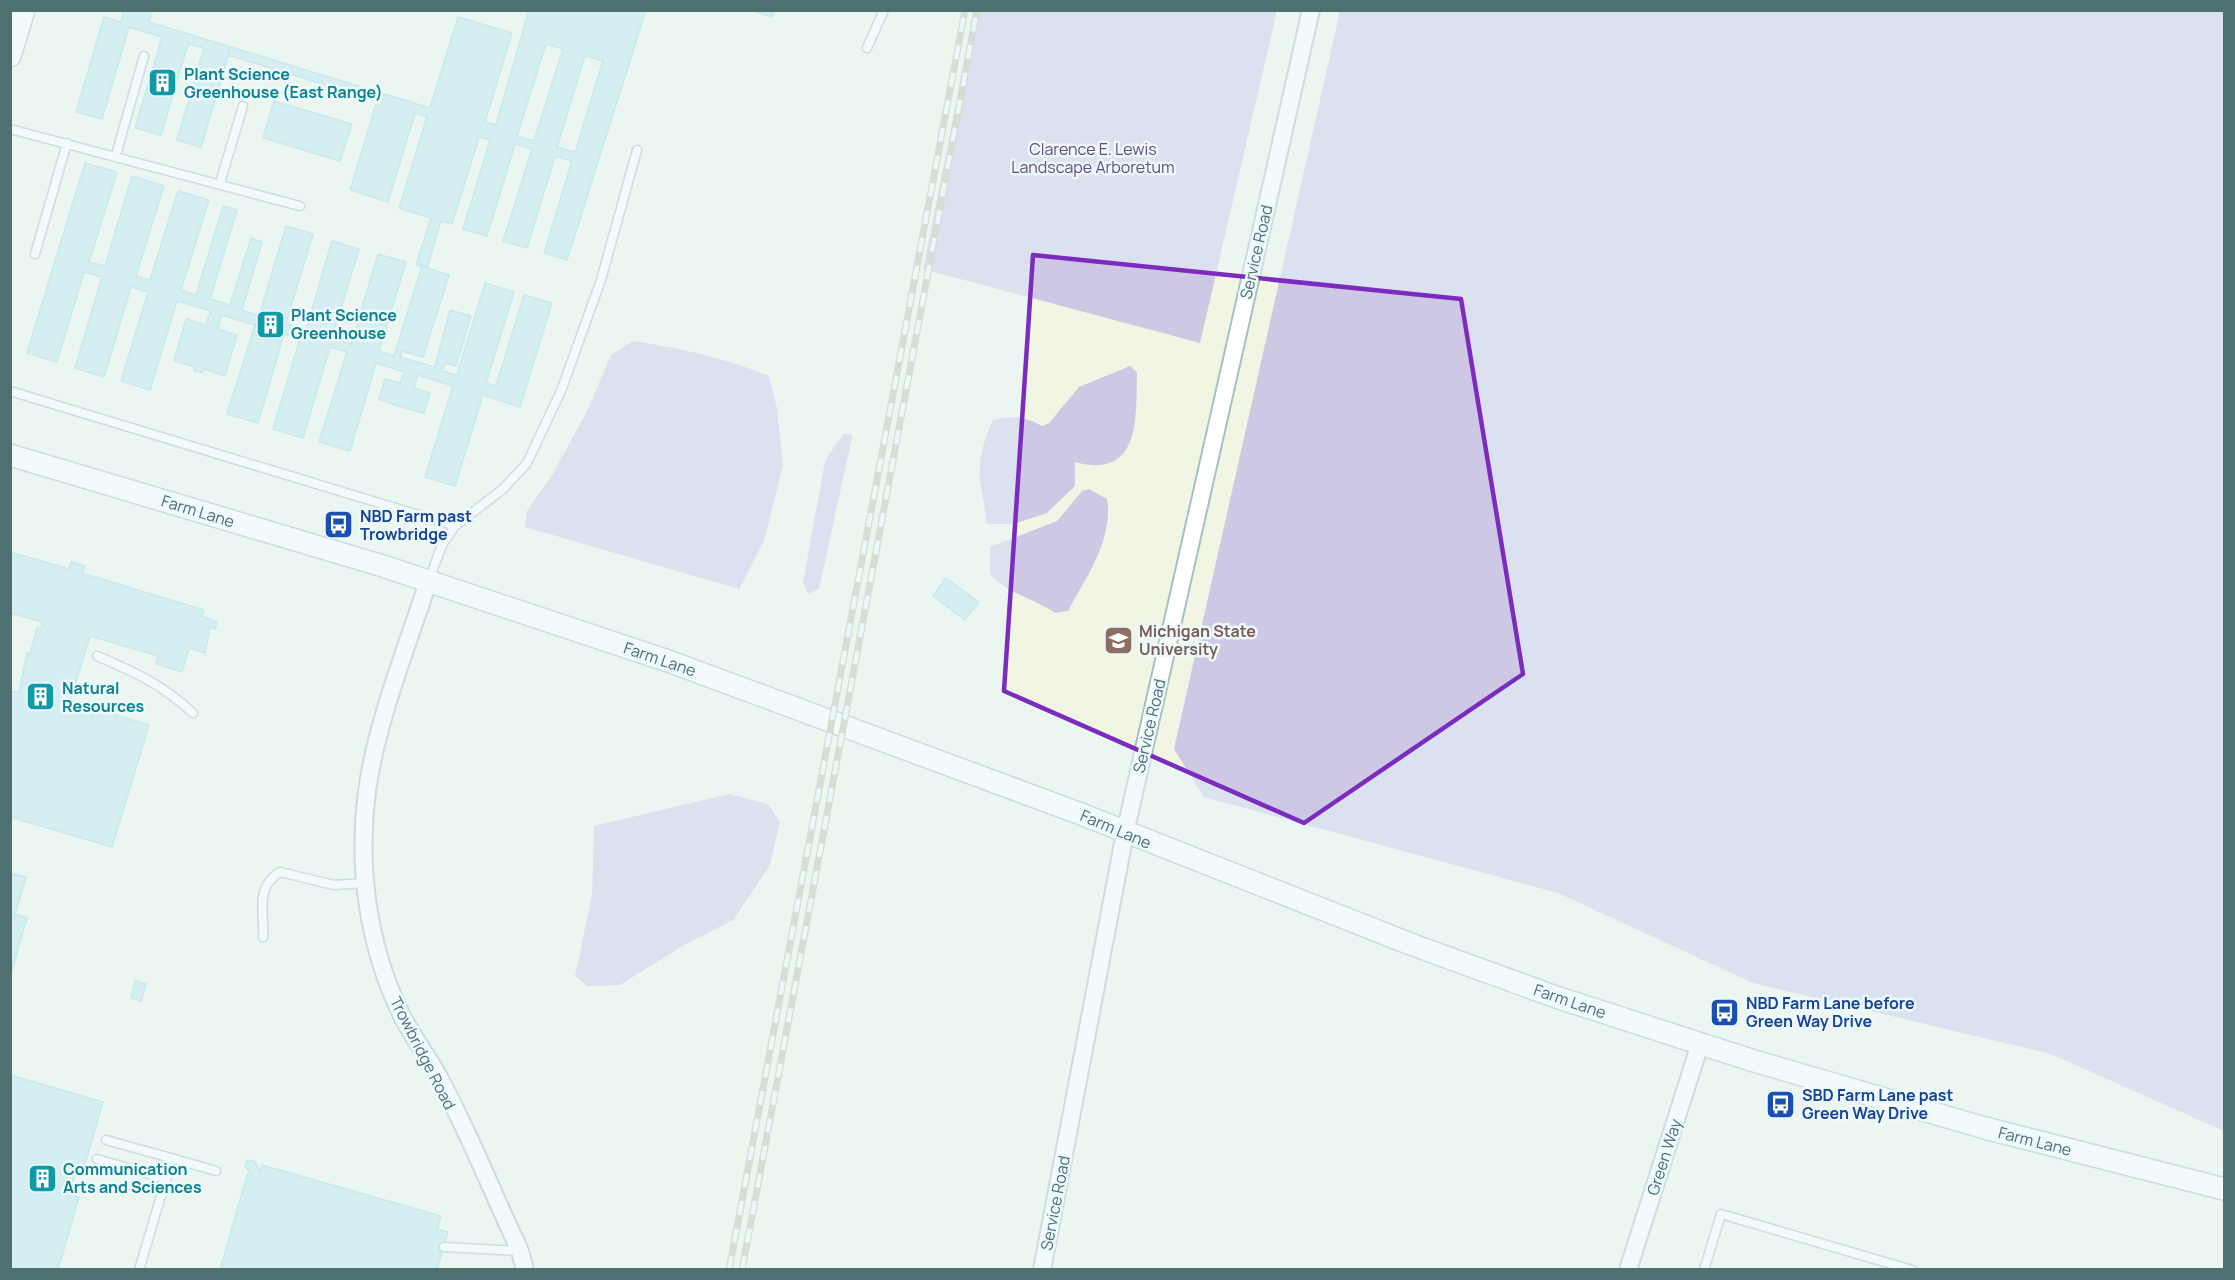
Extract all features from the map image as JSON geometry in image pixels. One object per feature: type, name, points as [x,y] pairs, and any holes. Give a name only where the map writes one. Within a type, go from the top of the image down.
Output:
[{"type":"street","points":[[10,56],[24,10]]},
{"type":"street","name":"Service Road","points":[[1042,1269],[1125,833],[1311,10]]},
{"type":"street","name":"Farm Lane","points":[[10,455],[428,582],[671,662],[1125,833],[1413,945],[1556,997],[1700,1044],[1985,1128],[2224,1189]]},
{"type":"street","name":"Trowbridge Road","points":[[428,582],[374,758],[364,820],[365,883],[372,930],[388,984],[412,1034],[435,1071],[520,1251],[525,1269]]},
{"type":"street","name":"Green Way","points":[[1628,1269],[1700,1044]]},
{"type":"lane","points":[[867,48],[884,10]]},
{"type":"lane","points":[[116,155],[144,56]]},
{"type":"lane","points":[[220,183],[243,106]]},
{"type":"lane","points":[[10,129],[116,155],[300,206]]},
{"type":"lane","points":[[35,254],[67,143]]},
{"type":"lane","points":[[428,582],[442,545],[454,526],[503,489],[527,463],[561,391],[601,280],[637,150]]},
{"type":"lane","points":[[10,391],[454,526]]},
{"type":"lane","points":[[97,656],[144,676],[172,693],[193,713]]},
{"type":"lane","points":[[263,937],[262,897],[268,882],[280,872],[334,885],[365,883]]},
{"type":"lane","points":[[106,1140],[216,1171]]},
{"type":"lane","points":[[140,1269],[171,1158]]},
{"type":"lane","points":[[98,1159],[166,1179]]},
{"type":"lane","points":[[1704,1269],[1721,1214],[1912,1269]]},
{"type":"lane","points":[[444,1247],[520,1251]]},
{"type":"highlighted area","points":[[1033,255],[1461,299],[1523,674],[1304,823],[1004,691]]},
{"type":"shaded area","name":"Michigan State University","points":[[11,11],[2224,11],[2224,1269],[11,1269]]},
{"type":"green space","name":"Clarence E. Lewis Landscape Arboretum","points":[[975,11],[1277,11],[1200,343],[923,269]]},
{"type":"green space","points":[[1340,11],[2224,11],[2224,1131],[2051,1054],[1753,983],[1558,893],[1204,797],[1174,749]]},
{"type":"green space","points":[[633,341],[702,354],[769,376],[777,408],[783,465],[764,541],[739,589],[525,527],[527,511],[554,472],[588,409],[611,355]]},
{"type":"green space","points":[[1130,366],[1137,372],[1136,408],[1130,441],[1123,454],[1112,462],[1097,465],[1075,462],[1075,486],[1047,513],[1014,524],[986,524],[980,465],[984,442],[993,420],[1018,417],[1042,426],[1049,423],[1079,387]]},
{"type":"green space","points":[[843,434],[852,434],[852,438],[819,589],[808,594],[803,583],[825,461]]},
{"type":"green space","points":[[1089,489],[1107,499],[1106,528],[1097,557],[1068,611],[1055,613],[1013,592],[990,574],[990,547],[1057,521],[1082,491]]},
{"type":"green space","points":[[729,794],[768,804],[780,822],[770,865],[733,920],[686,944],[620,985],[587,986],[575,976],[592,895],[594,826]]},
{"type":"building","name":"Plant Science Greenhouse (East Range)","points":[[124,10],[153,10],[149,22],[231,47],[201,147],[177,140],[204,48],[188,44],[161,135],[135,128],[162,37],[129,27],[102,119],[76,112],[104,17],[121,22]]},
{"type":"building","points":[[529,10],[646,10],[567,260],[544,253],[572,161],[555,156],[527,248],[503,241],[532,149],[515,144],[487,236],[463,229],[490,140],[479,137],[452,224],[441,221],[427,268],[416,265],[431,218],[399,208],[427,117],[415,113],[388,202],[350,190],[377,101],[228,55],[231,47],[430,108],[458,17],[512,33],[485,122],[496,125]],"holes":[[[546,44],[563,49],[534,141],[517,136]],[[585,56],[603,61],[575,152],[557,147]]]},
{"type":"building","points":[[749,10],[774,10],[772,17]]},
{"type":"building","points":[[274,101],[352,124],[340,161],[263,138]]},
{"type":"building","name":"Plant Science Greenhouse","points":[[85,163],[117,172],[89,262],[105,266],[132,176],[164,186],[136,276],[150,280],[178,191],[209,200],[181,290],[196,295],[223,206],[237,210],[210,299],[230,305],[251,238],[262,242],[242,310],[259,316],[286,226],[313,234],[286,323],[306,330],[332,241],[359,249],[332,338],[351,344],[378,254],[406,262],[379,351],[394,356],[422,266],[449,275],[423,357],[402,351],[400,357],[435,367],[450,310],[471,316],[456,366],[445,363],[442,371],[457,375],[485,283],[514,292],[486,383],[496,386],[524,295],[552,303],[520,407],[483,395],[455,486],[425,477],[453,386],[418,375],[414,388],[430,393],[424,413],[398,406],[379,399],[385,379],[400,383],[404,372],[376,363],[350,451],[319,442],[347,352],[330,347],[303,438],[273,429],[300,339],[284,334],[258,423],[227,414],[255,325],[221,315],[218,329],[237,335],[225,376],[204,369],[202,373],[194,371],[195,367],[174,361],[186,319],[205,325],[211,311],[177,301],[150,390],[121,381],[148,292],[131,287],[104,377],[75,368],[102,277],[84,272],[57,362],[27,353]]},
{"type":"building","name":"Natural Resources","points":[[10,552],[69,569],[71,562],[85,566],[82,573],[204,610],[202,616],[217,622],[215,629],[210,627],[205,653],[189,648],[182,672],[156,664],[158,656],[90,636],[70,701],[149,725],[112,847],[10,817],[10,692],[19,692],[27,653],[30,654],[37,628],[41,629],[43,622],[10,613]]},
{"type":"building","points":[[946,578],[979,602],[965,620],[933,596]]},
{"type":"building","points":[[10,873],[26,877],[15,914],[27,918],[10,977]]},
{"type":"building","points":[[135,981],[146,984],[141,1001],[131,998]]},
{"type":"building","name":"Communication Arts and Sciences","points":[[10,1075],[103,1102],[83,1171],[77,1169],[69,1194],[79,1197],[58,1270],[10,1270]]},
{"type":"building","points":[[247,1160],[254,1161],[260,1171],[262,1165],[441,1216],[437,1229],[448,1232],[437,1270],[220,1270],[247,1175],[252,1176],[245,1166]]},
{"type":"railway","points":[[729,1270],[965,10]]},
{"type":"railway","points":[[742,1270],[977,10]]},
{"type":"place","name":"Plant Science Greenhouse (East Range)","points":[[163,83]]},
{"type":"place","name":"Plant Science Greenhouse","points":[[270,324]]},
{"type":"place","name":"NBD Farm past Trowbridge","points":[[339,525]]},
{"type":"place","name":"Michigan State University","points":[[1118,640]]},
{"type":"place","name":"Natural Resources","points":[[41,697]]},
{"type":"place","name":"NBD Farm Lane before Green Way Drive","points":[[1725,1012]]},
{"type":"place","name":"SBD Farm Lane past Green Way Drive","points":[[1781,1104]]},
{"type":"place","name":"Communication Arts and Sciences","points":[[42,1178]]}]
